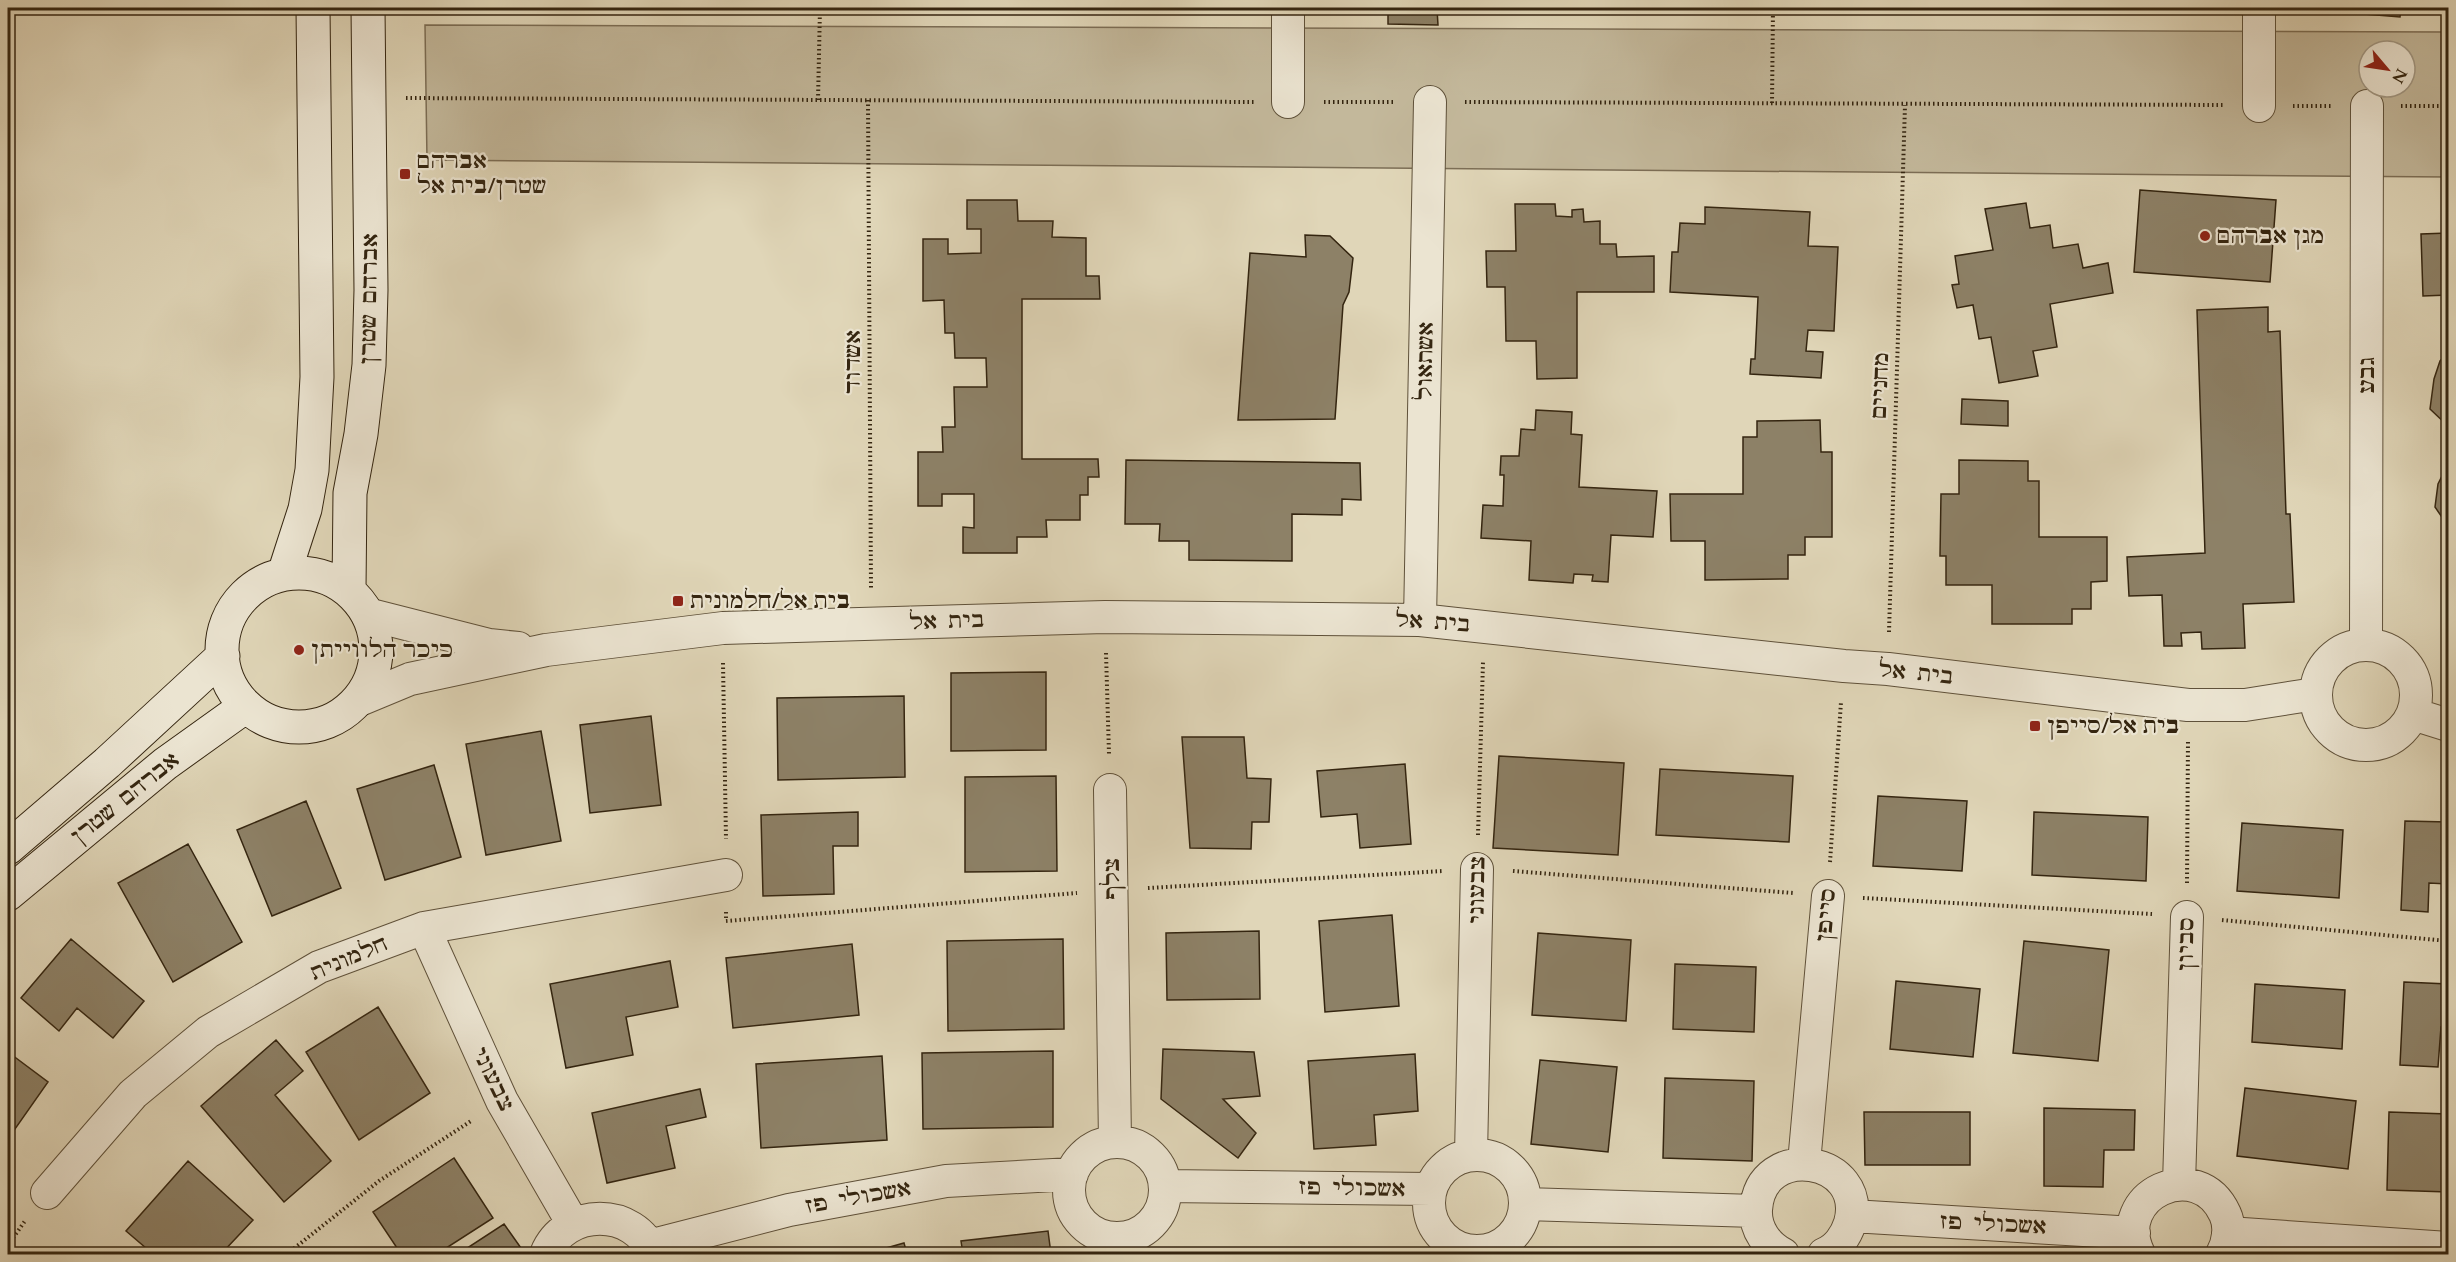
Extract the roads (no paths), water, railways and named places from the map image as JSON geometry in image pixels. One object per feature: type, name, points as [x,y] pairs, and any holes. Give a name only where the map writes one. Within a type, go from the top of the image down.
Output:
[{"type":"street","points":[[284,574],[305,509],[312,470],[317,377],[313,8]]},
{"type":"street","name":"אברהם שטרן","points":[[358,602],[350,493],[361,434],[367,377],[371,290],[369,8]]},
{"type":"street","points":[[1288,8],[1288,102]]},
{"type":"street","points":[[2259,8],[2259,106]]},
{"type":"street","name":"אשתאול","points":[[1420,620],[1430,102]]},
{"type":"street","name":"גבע","points":[[2366,644],[2367,106]]},
{"type":"street","points":[[307,572],[329,578],[358,602],[375,636],[376,659],[370,681],[357,701],[338,717],[315,725],[290,726],[266,720],[246,706],[234,691],[226,674],[223,656],[224,633],[231,613],[245,595],[263,581],[284,574],[307,572]]},
{"type":"street","name":"בית אל","points":[[358,602],[489,645],[546,650]]},
{"type":"street","name":"בית אל","points":[[357,701],[410,679],[546,650],[723,628],[1105,616],[1420,620],[1888,669],[2188,705],[2245,705],[2315,694]]},
{"type":"street","points":[[2366,644],[2382,647],[2397,655],[2408,667],[2415,682],[2416,698],[2413,714],[2404,729],[2389,740],[2373,746],[2356,745],[2339,738],[2326,727],[2317,712],[2315,694],[2317,679],[2325,665],[2336,654],[2350,646],[2366,644]]},
{"type":"street","name":"אברהם שטרן","points":[[8,848],[107,763],[223,656]]},
{"type":"street","name":"אברהם שטרן","points":[[8,894],[165,765],[246,706]]},
{"type":"street","points":[[2413,714],[2448,725]]},
{"type":"street","name":"צלף","points":[[1110,790],[1115,1142]]},
{"type":"street","name":"צבעוני","points":[[1472,1155],[1477,869]]},
{"type":"street","name":"חלמונית","points":[[46,1193],[133,1094],[208,1032],[320,967],[424,928],[726,874]]},
{"type":"street","name":"סייפן","points":[[1804,1163],[1828,896]]},
{"type":"street","name":"סביון","points":[[2179,1184],[2187,916]]},
{"type":"street","name":"צבעוני","points":[[424,928],[502,1101],[573,1224]]},
{"type":"street","points":[[1115,1142],[1130,1144],[1143,1150],[1158,1166],[1165,1186],[1164,1200],[1152,1223],[1115,1246],[1087,1228],[1077,1217],[1071,1204],[1069,1188],[1072,1174],[1079,1161],[1089,1151],[1115,1142]]},
{"type":"street","points":[[1472,1155],[1488,1156],[1503,1162],[1515,1173],[1523,1188],[1525,1204],[1524,1218],[1508,1241],[1496,1248],[1469,1253],[1454,1246],[1440,1235],[1432,1222],[1428,1206],[1431,1189],[1446,1166],[1472,1155]]},
{"type":"street","points":[[1783,1254],[1774,1250],[1764,1239],[1758,1226],[1755,1211],[1758,1197],[1765,1183],[1776,1172],[1789,1165],[1804,1163],[1820,1166],[1833,1173],[1844,1185],[1850,1199],[1852,1216],[1848,1230],[1840,1242],[1824,1254]]},
{"type":"street","name":"אשכולי פז","points":[[651,1250],[789,1210],[946,1181],[1072,1174]]},
{"type":"street","points":[[2136,1244],[2135,1218],[2142,1204],[2165,1186],[2179,1184],[2195,1186],[2209,1192],[2220,1204],[2227,1218],[2225,1244],[2448,1248]]},
{"type":"street","name":"אשכולי פז","points":[[1165,1186],[1431,1189]]},
{"type":"street","points":[[1525,1204],[1755,1211]]},
{"type":"street","name":"אשכולי פז","points":[[1852,1216],[2136,1244]]},
{"type":"street","points":[[546,1254],[558,1236],[573,1224],[590,1219],[607,1218],[624,1223],[639,1233],[651,1250]]},
{"type":"place","name":"אברהם שטרן/בית אל","points":[[405,174]]},
{"type":"place","name":"מגן אברהם","points":[[2205,236]]},
{"type":"place","name":"בית אל/חלמונית","points":[[678,601]]},
{"type":"place","name":"כיכר הלווייתן","points":[[299,650]]},
{"type":"place","name":"בית אל/סייפן","points":[[2035,726]]}]
